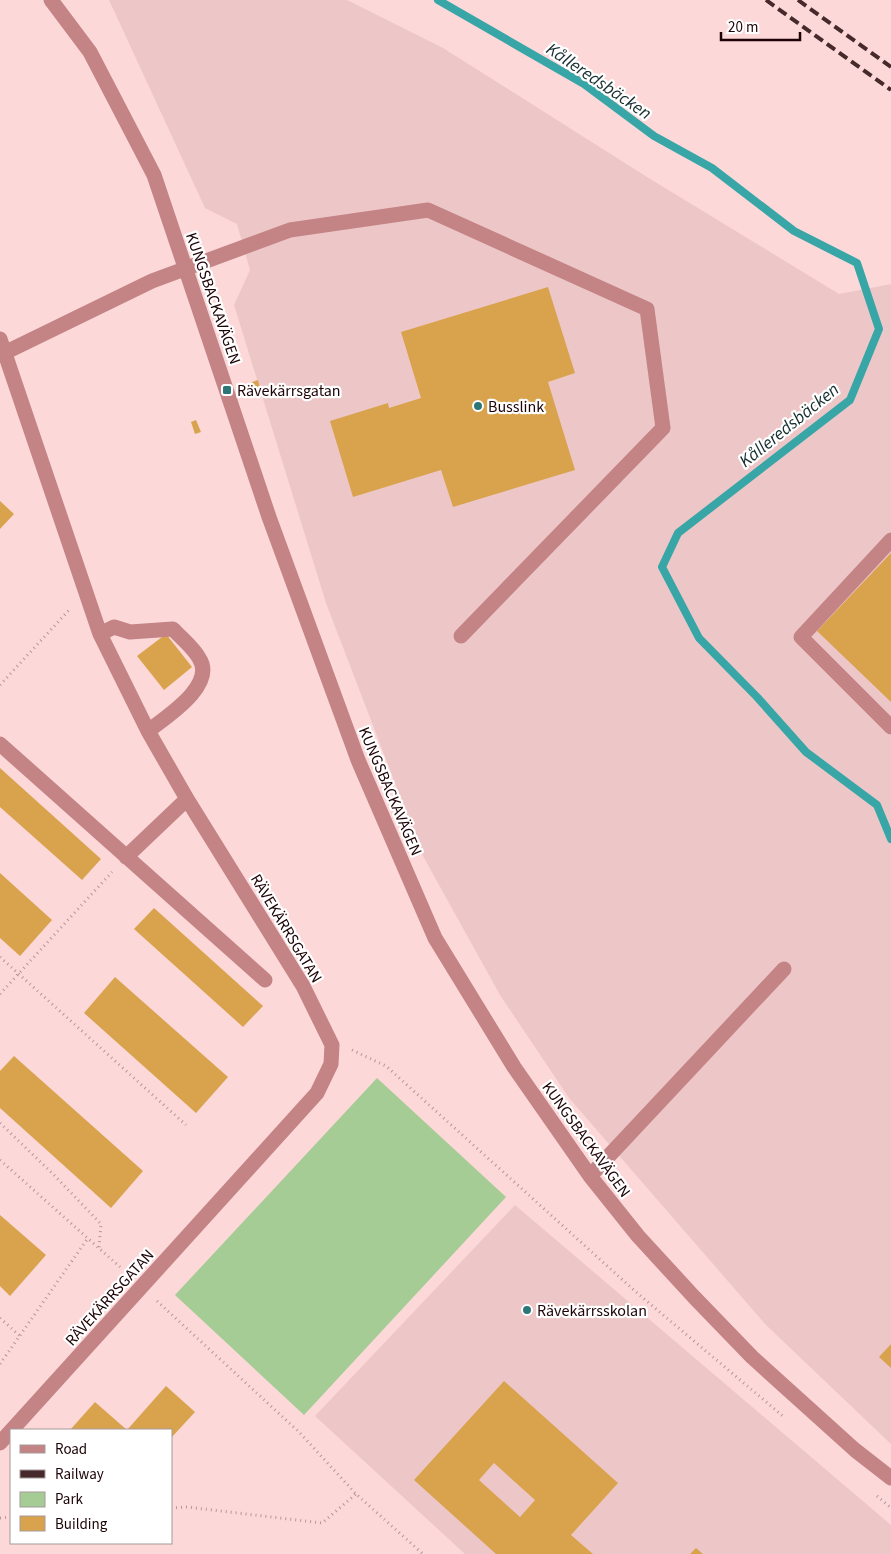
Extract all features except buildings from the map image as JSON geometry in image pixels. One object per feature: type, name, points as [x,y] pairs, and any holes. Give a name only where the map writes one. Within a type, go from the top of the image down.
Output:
[{"type":"street","name":"KUNGSBACKAVÄGEN","points":[[51,0],[90,52],[154,174],[266,507],[358,760],[435,938],[514,1067],[590,1176],[638,1236],[752,1357],[856,1450],[891,1478]]},
{"type":"street","name":"RÄVEKÄRRSGATAN","points":[[12,1429],[317,1093],[331,1064],[332,1045],[303,986],[187,799],[148,731],[100,634],[2,349],[152,281],[290,230],[428,210],[647,309],[663,428],[461,636]]},
{"type":"street","points":[[891,540],[801,637],[891,727]]},
{"type":"street","points":[[100,634],[114,627],[130,632],[173,628],[200,659],[203,671],[201,682],[186,700],[148,731]]},
{"type":"street","points":[[0,744],[265,980]]},
{"type":"street","points":[[126,857],[187,799]]},
{"type":"street","points":[[590,1176],[784,969]]},
{"type":"street","name":"RÄVEKÄRRSGATAN","points":[[0,1442],[10,1431]]},
{"type":"path","points":[[0,685],[85,592]]},
{"type":"path","points":[[0,994],[126,857]]},
{"type":"path","points":[[0,957],[186,1125]]},
{"type":"path","points":[[332,1045],[358,1052],[386,1066],[636,1292],[786,1419]]},
{"type":"path","points":[[0,1124],[53,1174],[100,1224],[99,1248]]},
{"type":"path","points":[[0,1160],[120,1267]]},
{"type":"path","points":[[0,1364],[88,1238]]},
{"type":"path","points":[[158,1301],[299,1432],[356,1494],[423,1554]]},
{"type":"path","points":[[0,1318],[20,1336]]},
{"type":"path","points":[[172,1508],[186,1507],[322,1523],[356,1494]]},
{"type":"path","points":[[876,1495],[891,1508]]},
{"type":"shaded area","points":[[109,0],[347,0],[443,48],[647,177],[839,294],[891,284],[891,1444],[766,1325],[569,1098],[500,995],[423,856],[326,603],[234,305],[250,270],[237,224],[205,208]]},
{"type":"shaded area","name":"Rävekärrsskolan","points":[[515,1205],[891,1525],[891,1554],[465,1554],[315,1416]]},
{"type":"green space","points":[[377,1078],[506,1197],[304,1415],[175,1295]]},
{"type":"waterway","name":"Kålleredsbäcken","points":[[438,0],[584,84],[654,136],[712,168],[794,231],[857,263],[879,329],[850,400],[678,533],[662,567],[699,638],[757,697],[806,752],[877,805],[891,839]]},
{"type":"railway","points":[[766,0],[891,90]]},
{"type":"railway","points":[[798,0],[891,67]]},
{"type":"place","name":"Rävekärrsgatan","points":[[227,390]]},
{"type":"place","name":"Busslink","points":[[478,406]]},
{"type":"place","name":"Rävekärrsskolan","points":[[527,1310]]}]
